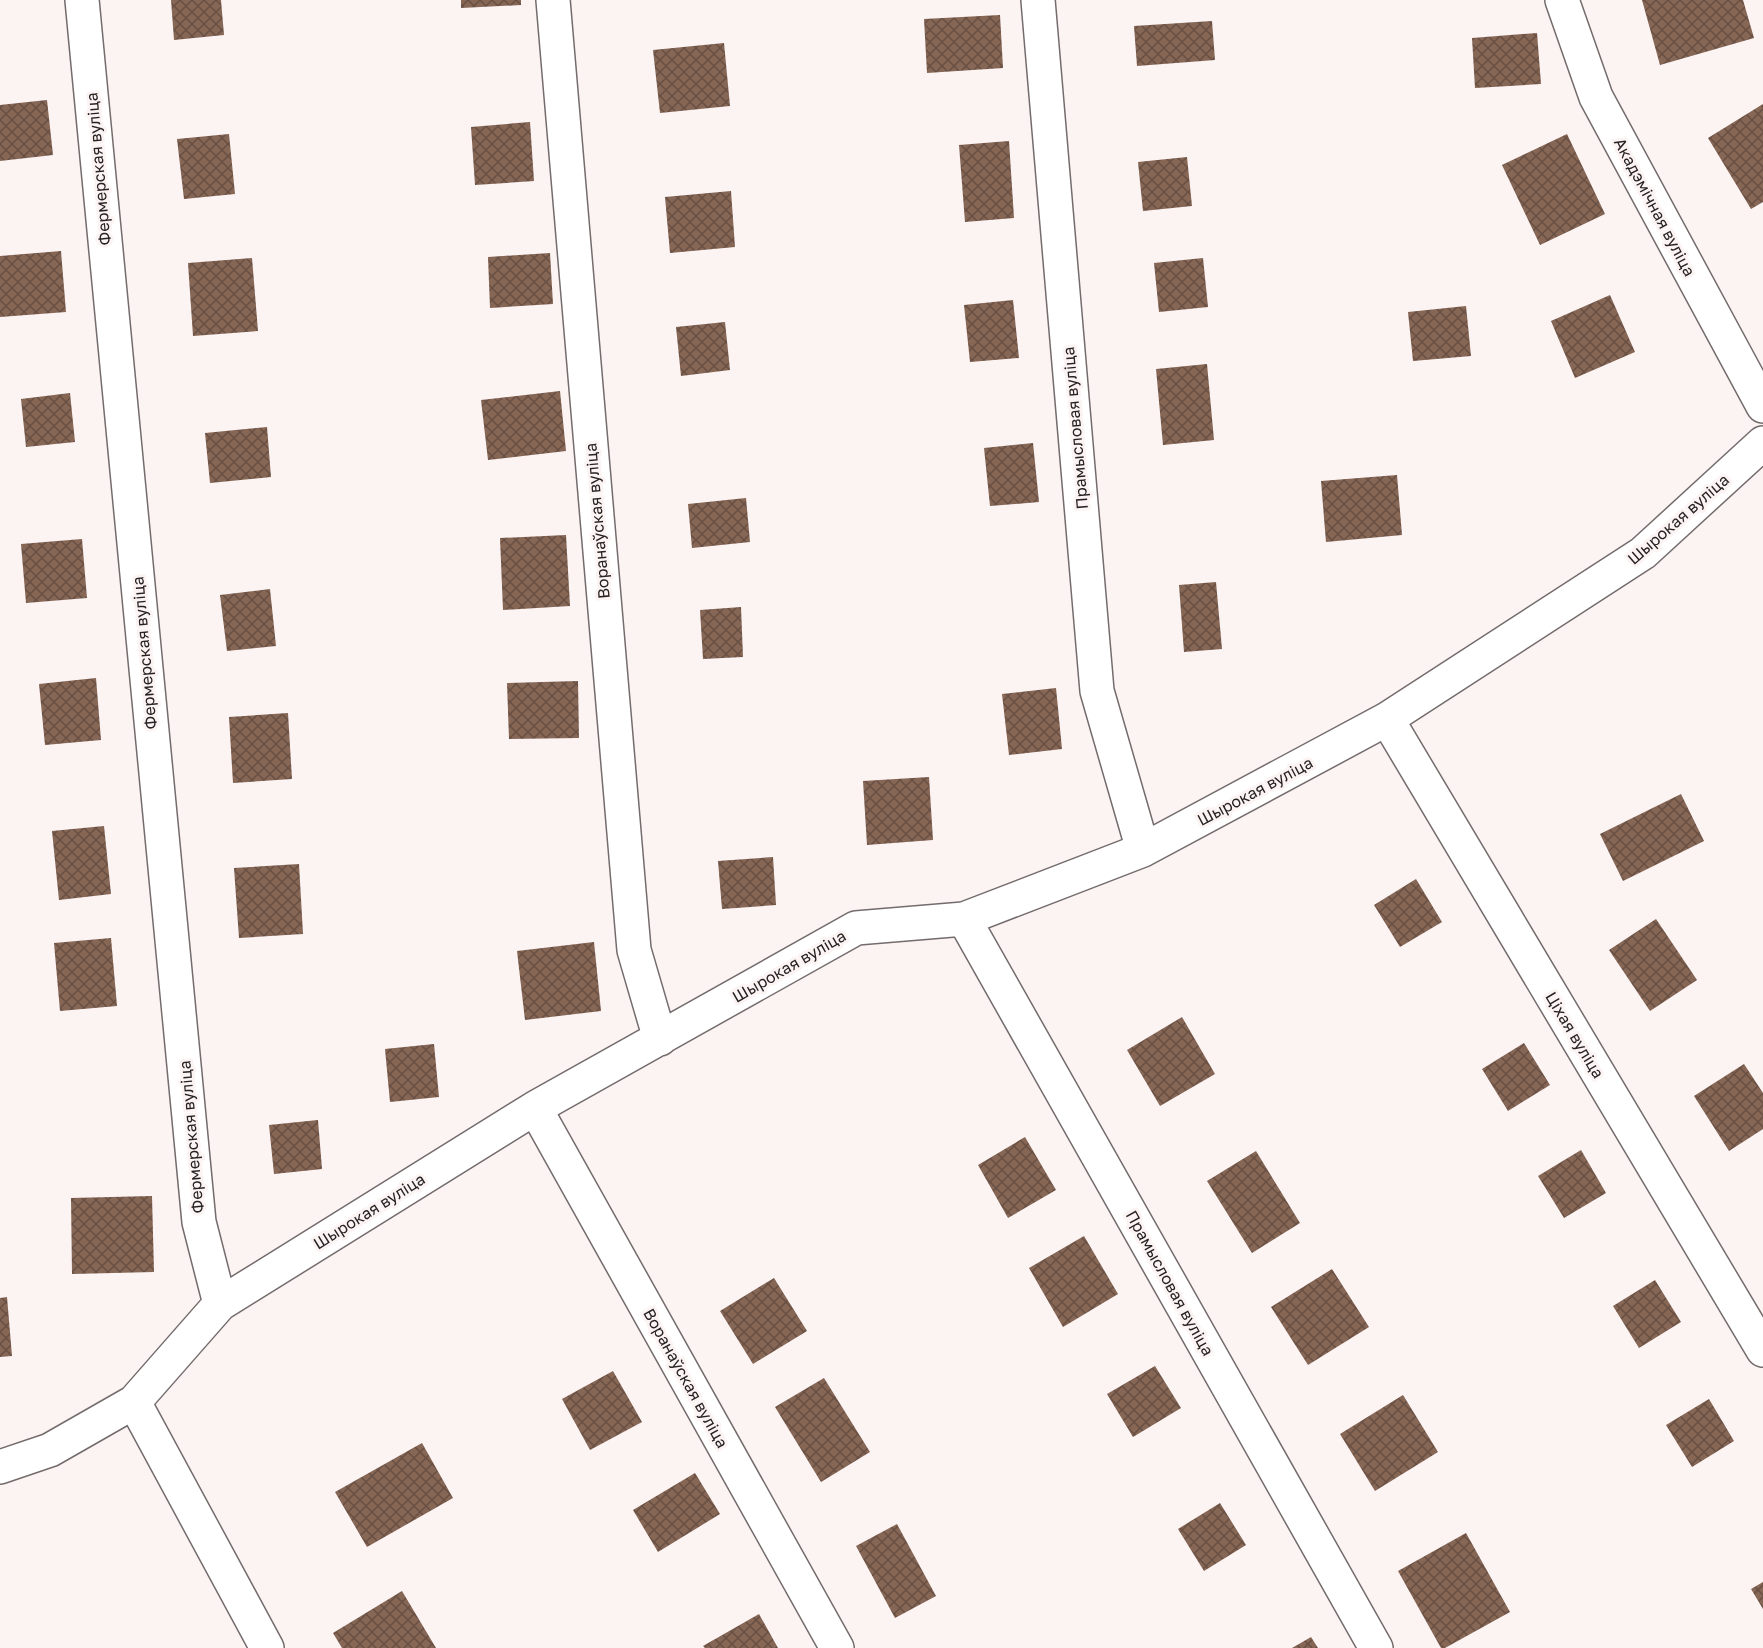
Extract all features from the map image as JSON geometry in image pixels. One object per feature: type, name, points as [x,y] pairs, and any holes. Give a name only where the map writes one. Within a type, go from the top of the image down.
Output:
[{"type":"street","name":"Фермерская вуліца","points":[[82,0],[199,1222],[220,1304]]},
{"type":"street","name":"Воранаўская вуліца","points":[[553,0],[634,950],[660,1039]]},
{"type":"street","name":"Прамысловая вуліца","points":[[1038,0],[1097,692],[1143,850]]},
{"type":"street","name":"Акадэмічная вуліца","points":[[1562,0],[1596,97],[1763,406]]},
{"type":"street","name":"Шырокая вуліца","points":[[0,1467],[50,1450],[134,1402],[220,1304],[534,1108],[856,927],[964,919],[1143,850],[1388,719],[1642,553],[1763,443]]},
{"type":"street","name":"Ціхая вуліца","points":[[1388,719],[1763,1350]]},
{"type":"street","name":"Прамысловая вуліца","points":[[964,919],[1376,1648]]},
{"type":"street","name":"Воранаўская вуліца","points":[[534,1108],[837,1648]]},
{"type":"street","points":[[134,1402],[267,1648]]},
{"type":"building","points":[[171,0],[221,0],[224,35],[174,40]]},
{"type":"building","points":[[461,0],[521,0],[521,5],[461,8]]},
{"type":"building","points":[[1642,0],[1743,0],[1754,38],[1660,65]]},
{"type":"building","points":[[1000,15],[1003,68],[927,73],[924,19]]},
{"type":"building","points":[[1212,21],[1215,60],[1137,66],[1134,26]]},
{"type":"building","points":[[1537,33],[1541,84],[1475,88],[1472,38]]},
{"type":"building","points":[[724,43],[730,106],[660,113],[653,50]]},
{"type":"building","points":[[47,100],[53,155],[0,161],[0,105]]},
{"type":"building","points":[[1763,104],[1763,202],[1751,209],[1708,138]]},
{"type":"building","points":[[530,122],[534,181],[475,185],[471,127]]},
{"type":"building","points":[[229,134],[235,194],[184,199],[177,139]]},
{"type":"building","points":[[1567,134],[1605,214],[1540,245],[1502,165]]},
{"type":"building","points":[[1009,141],[1014,218],[965,222],[959,145]]},
{"type":"building","points":[[1187,157],[1192,206],[1143,211],[1138,162]]},
{"type":"building","points":[[731,191],[735,247],[670,253],[665,197]]},
{"type":"building","points":[[61,251],[66,312],[0,317],[0,256]]},
{"type":"building","points":[[550,253],[553,304],[490,308],[488,257]]},
{"type":"building","points":[[252,258],[258,331],[193,336],[188,263]]},
{"type":"building","points":[[1203,258],[1208,307],[1159,312],[1154,263]]},
{"type":"building","points":[[1610,295],[1635,352],[1575,378],[1551,321]]},
{"type":"building","points":[[1013,300],[1019,358],[970,362],[964,305]]},
{"type":"building","points":[[1466,306],[1471,356],[1413,361],[1408,312]]},
{"type":"building","points":[[725,322],[730,370],[681,376],[676,327]]},
{"type":"building","points":[[1207,364],[1214,440],[1163,445],[1156,369]]},
{"type":"building","points":[[560,391],[566,451],[488,460],[481,400]]},
{"type":"building","points":[[70,393],[75,442],[26,447],[21,399]]},
{"type":"building","points":[[267,427],[271,477],[210,483],[205,433]]},
{"type":"building","points":[[1033,443],[1039,502],[990,506],[984,448]]},
{"type":"building","points":[[1397,475],[1402,535],[1326,542],[1321,481]]},
{"type":"building","points":[[746,498],[750,542],[692,548],[688,504]]},
{"type":"building","points":[[566,535],[570,606],[503,610],[500,538]]},
{"type":"building","points":[[82,539],[87,598],[26,603],[21,544]]},
{"type":"building","points":[[1216,582],[1222,649],[1184,652],[1179,585]]},
{"type":"building","points":[[270,589],[276,646],[227,651],[220,595]]},
{"type":"building","points":[[741,607],[743,657],[703,659],[700,610]]},
{"type":"building","points":[[96,678],[101,740],[45,745],[39,684]]},
{"type":"building","points":[[578,681],[579,738],[509,739],[507,683]]},
{"type":"building","points":[[1056,688],[1062,749],[1009,755],[1002,694]]},
{"type":"building","points":[[288,713],[292,779],[233,783],[229,717]]},
{"type":"building","points":[[929,777],[933,840],[867,845],[863,781]]},
{"type":"building","points":[[1681,794],[1704,841],[1623,881],[1600,834]]},
{"type":"building","points":[[104,826],[111,894],[59,900],[52,831]]},
{"type":"building","points":[[773,857],[776,905],[722,909],[718,861]]},
{"type":"building","points":[[299,864],[303,934],[239,938],[234,868]]},
{"type":"building","points":[[1416,879],[1442,922],[1400,947],[1374,905]]},
{"type":"building","points":[[1656,919],[1697,980],[1650,1011],[1609,950]]},
{"type":"building","points":[[111,938],[117,1006],[60,1011],[54,943]]},
{"type":"building","points":[[594,942],[601,1011],[525,1020],[517,951]]},
{"type":"building","points":[[1182,1017],[1215,1074],[1160,1106],[1127,1050]]},
{"type":"building","points":[[1524,1043],[1550,1085],[1508,1111],[1482,1069]]},
{"type":"building","points":[[434,1044],[439,1097],[390,1102],[385,1049]]},
{"type":"building","points":[[1744,1064],[1763,1093],[1763,1129],[1729,1151],[1694,1096]]},
{"type":"building","points":[[318,1120],[322,1169],[274,1174],[269,1125]]},
{"type":"building","points":[[1025,1137],[1056,1190],[1008,1218],[978,1165]]},
{"type":"building","points":[[1581,1150],[1606,1193],[1564,1218],[1538,1176]]},
{"type":"building","points":[[1256,1151],[1300,1223],[1252,1253],[1207,1181]]},
{"type":"building","points":[[152,1196],[154,1272],[72,1274],[71,1198]]},
{"type":"building","points":[[1084,1236],[1118,1294],[1063,1327],[1029,1268]]},
{"type":"building","points":[[1332,1269],[1369,1327],[1308,1365],[1271,1307]]},
{"type":"building","points":[[774,1278],[807,1331],[753,1364],[720,1311]]},
{"type":"building","points":[[1655,1280],[1681,1322],[1639,1348],[1613,1306]]},
{"type":"building","points":[[7,1297],[12,1356],[0,1357],[0,1298]]},
{"type":"building","points":[[1155,1366],[1181,1408],[1133,1437],[1107,1394]]},
{"type":"building","points":[[613,1371],[642,1422],[590,1450],[562,1399]]},
{"type":"building","points":[[824,1378],[870,1452],[821,1482],[775,1407]]},
{"type":"building","points":[[1403,1395],[1438,1452],[1375,1491],[1340,1434]]},
{"type":"building","points":[[1709,1399],[1734,1441],[1692,1467],[1666,1425]]},
{"type":"building","points":[[422,1443],[453,1498],[367,1547],[335,1492]]},
{"type":"building","points":[[695,1473],[720,1514],[658,1552],[633,1510]]},
{"type":"building","points":[[1220,1503],[1246,1545],[1204,1571],[1178,1529]]},
{"type":"building","points":[[897,1524],[936,1596],[895,1618],[856,1546]]},
{"type":"building","points":[[1466,1533],[1510,1612],[1445,1648],[1441,1648],[1398,1571]]},
{"type":"building","points":[[1763,1582],[1763,1609],[1751,1589]]},
{"type":"building","points":[[402,1591],[436,1648],[342,1648],[333,1633]]},
{"type":"building","points":[[759,1614],[778,1648],[705,1648],[703,1646]]},
{"type":"building","points":[[1311,1637],[1318,1648],[1292,1648]]}]
